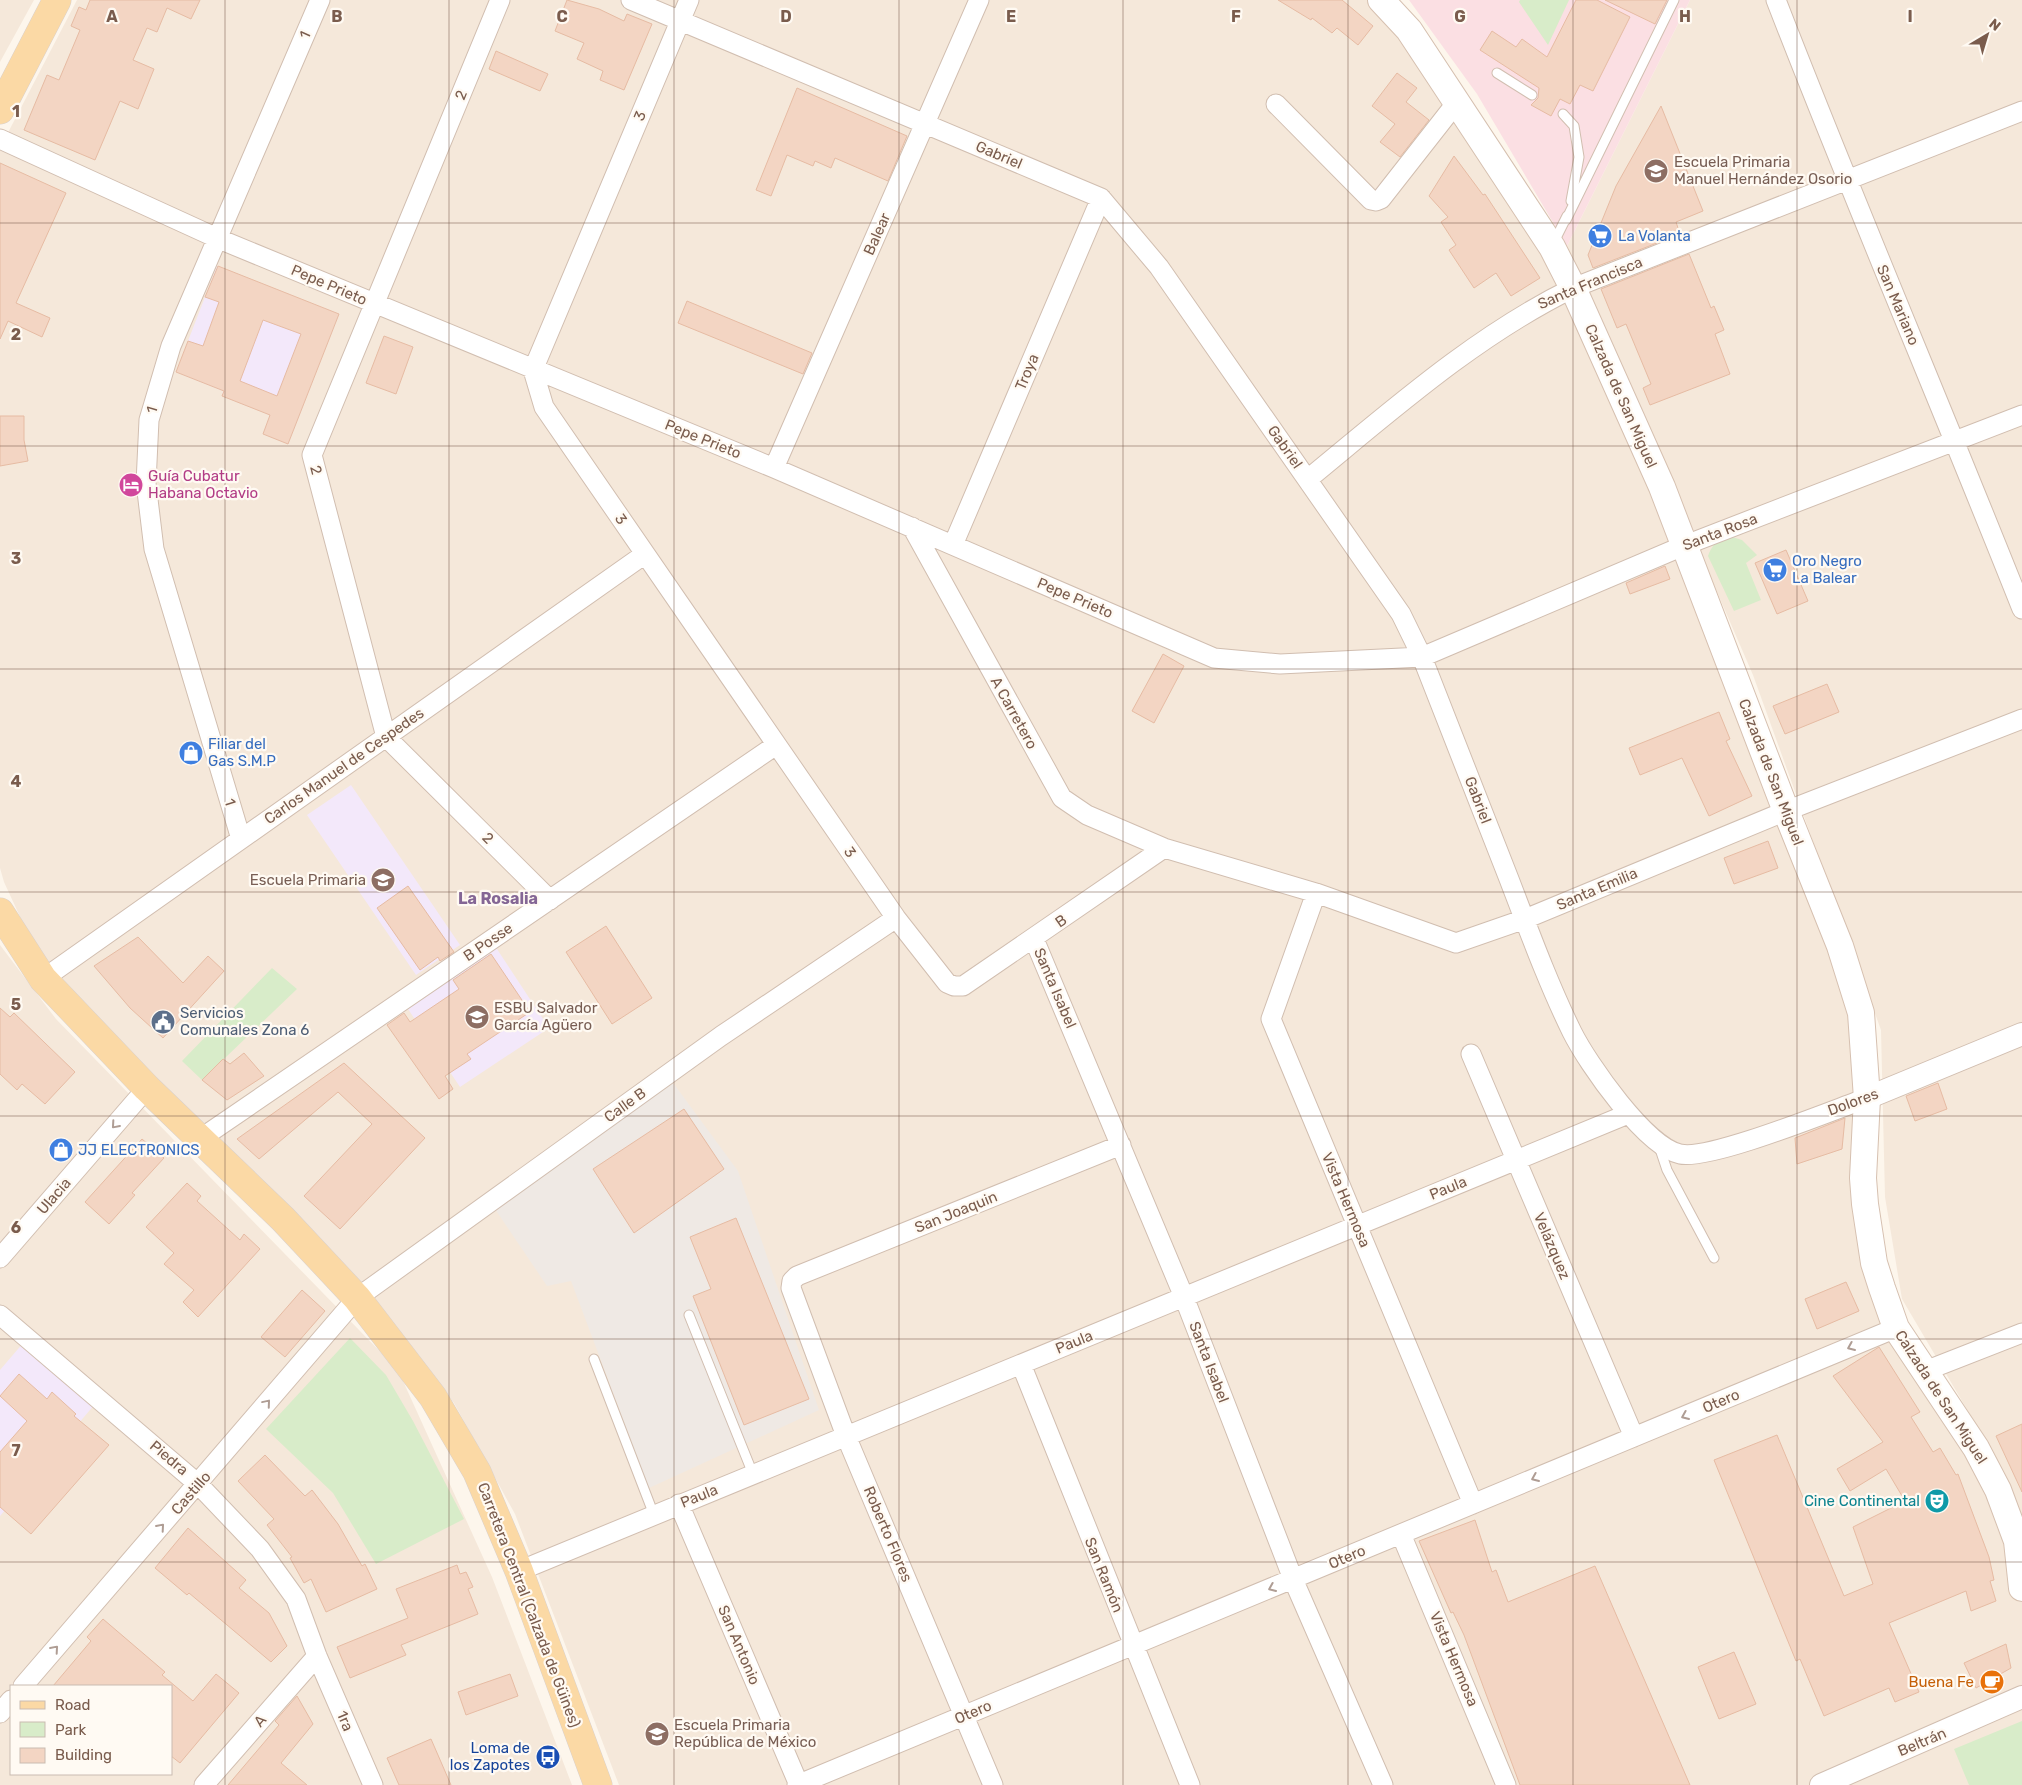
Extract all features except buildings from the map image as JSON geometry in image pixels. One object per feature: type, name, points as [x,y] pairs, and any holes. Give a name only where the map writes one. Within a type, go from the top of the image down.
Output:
[{"type":"main road","points":[[0,110],[57,0]]},
{"type":"main road","name":"Calzada de San Miguel","points":[[1381,0],[1408,30],[1552,247],[1573,288],[1662,487],[1683,546],[1840,946],[1861,1013],[1867,1098],[1863,1178],[1865,1207],[1874,1263],[1896,1328],[1976,1448],[1998,1490],[2019,1540],[2022,1588]]},
{"type":"main road","name":"Carretera Central (Calzada de Güines)","points":[[0,912],[43,978],[147,1088],[283,1220],[357,1298],[433,1397],[477,1472],[519,1571],[598,1785]]},
{"type":"street","name":"1","points":[[241,839],[154,549],[146,482],[148,420],[171,346],[320,0]]},
{"type":"street","name":"2","points":[[500,0],[312,455],[386,737],[550,900]]},
{"type":"street","name":"Gabriel","points":[[631,0],[1101,198],[1159,267],[1401,614],[1422,657],[1525,919],[1573,1034],[1604,1085],[1628,1114],[1657,1140],[1679,1154]]},
{"type":"street","name":"3","points":[[689,0],[533,370],[544,407],[896,918],[947,982],[954,986]]},
{"type":"street","name":"Balear","points":[[774,468],[979,0]]},
{"type":"street","name":"San Mariano","points":[[1776,0],[1846,181],[1956,441],[2022,609]]},
{"type":"street","points":[[1276,104],[1371,200],[1376,201],[1381,199],[1457,102]]},
{"type":"street","name":"Santa Francisca","points":[[1308,479],[1387,414],[1530,309],[1573,288],[2022,111]]},
{"type":"street","name":"Pepe Prieto","points":[[0,139],[218,239],[774,468],[1214,658],[1280,664],[1422,657]]},
{"type":"street","name":"Troya","points":[[953,545],[1101,198]]},
{"type":"street","name":"Santa Rosa","points":[[1422,657],[1683,546],[2022,415]]},
{"type":"street","name":"A Carretero","points":[[912,527],[1062,798],[1087,815],[1164,848]]},
{"type":"street","name":"Carlos Manuel de Cespedes","points":[[43,978],[645,554]]},
{"type":"street","name":"Santa Emilia","points":[[1164,848],[1316,893],[1456,943],[1525,919],[1786,811],[2022,719]]},
{"type":"street","name":"B Posse","points":[[200,1139],[776,745]]},
{"type":"street","name":"B","points":[[954,986],[963,986],[1164,848]]},
{"type":"street","name":"Vista Hermosa","points":[[1316,893],[1271,1019],[1473,1504]]},
{"type":"street","name":"Calle B","points":[[357,1298],[721,1036],[896,918]]},
{"type":"street","name":"Santa Isabel","points":[[1034,939],[1184,1297],[1293,1579],[1383,1785]]},
{"type":"street","name":"Dolores","points":[[1679,1154],[1695,1155],[1722,1148],[1867,1098],[2022,1034]]},
{"type":"street","name":"Velázquez","points":[[1471,1054],[1634,1437]]},
{"type":"street","name":"Ulacia","points":[[0,1258],[147,1088]]},
{"type":"street","name":"Paula","points":[[519,1571],[1628,1114]]},
{"type":"street","name":"San Joaquin","points":[[792,1281],[796,1276],[1121,1145]]},
{"type":"street","name":"Roberto Flores","points":[[792,1281],[790,1288],[846,1436],[993,1785]]},
{"type":"street","name":"Castillo","points":[[24,1685],[357,1298]]},
{"type":"street","name":"Piedra","points":[[0,1315],[198,1484],[260,1549],[296,1599],[317,1656]]},
{"type":"street","name":"Otero","points":[[798,1785],[1896,1328]]},
{"type":"street","points":[[1925,1371],[2022,1333]]},
{"type":"street","name":"San Ramón","points":[[1021,1364],[1132,1646],[1190,1785]]},
{"type":"street","name":"San Antonio","points":[[679,1504],[798,1785]]},
{"type":"street","name":"Vista Hermosa","points":[[1401,1534],[1506,1785]]},
{"type":"street","name":"A","points":[[204,1785],[317,1656]]},
{"type":"street","name":"1ra","points":[[317,1656],[372,1785]]},
{"type":"street","name":"Beltrán","points":[[1821,1785],[2022,1697]]},
{"type":"street","points":[[0,1713],[10,1701]]},
{"type":"lane","points":[[1552,247],[1674,0]]},
{"type":"lane","points":[[1497,73],[1532,95]]},
{"type":"lane","points":[[1563,114],[1574,126],[1579,157],[1576,179],[1566,220]]},
{"type":"lane","points":[[1657,1140],[1667,1170],[1714,1258]]},
{"type":"lane","points":[[689,1315],[754,1474]]},
{"type":"lane","points":[[594,1359],[654,1515]]},
{"type":"shaded area","points":[[0,0],[34,0],[0,62]]},
{"type":"shaded area","points":[[77,0],[1381,0],[1552,247],[1852,984],[1874,1263],[1976,1448],[2022,1588],[2022,1785],[619,1785],[515,1514],[454,1403],[375,1302],[82,1008],[34,947],[4,882],[0,868],[0,148]]},
{"type":"shaded area","points":[[1409,0],[1690,0],[1567,246],[1477,94]]},
{"type":"shaded area","points":[[1690,0],[2022,0],[2022,1538],[1975,1423],[1902,1299],[1885,1197],[1881,1030],[1753,675],[1567,246]]},
{"type":"shaded area","points":[[217,266],[339,314],[288,444],[263,434],[270,415],[222,396],[223,391],[176,372]]},
{"type":"shaded area","name":"Escuela Primaria","points":[[351,785],[460,945],[416,975],[307,815]]},
{"type":"shaded area","points":[[0,945],[56,1019],[398,1370],[492,1577],[572,1785],[0,1785]]},
{"type":"shaded area","name":"ESBU Salvador García Agüero","points":[[495,946],[549,1028],[460,1087],[406,1006]]},
{"type":"shaded area","points":[[671,1080],[738,1171],[819,1410],[649,1488],[571,1281],[547,1286],[493,1206]]},
{"type":"shaded area","points":[[24,1342],[95,1404],[0,1516],[0,1370]]},
{"type":"green space","points":[[1520,0],[1569,0],[1548,45],[1519,2]]},
{"type":"green space","points":[[1729,536],[1742,540],[1757,555],[1746,563],[1761,600],[1734,611],[1708,556],[1715,543]]},
{"type":"green space","points":[[272,968],[297,989],[202,1080],[182,1061]]},
{"type":"green space","points":[[350,1338],[386,1375],[413,1421],[464,1519],[376,1564],[333,1493],[266,1429]]},
{"type":"green space","points":[[2022,1721],[2022,1785],[1969,1785],[1954,1749]]},
{"type":"place","name":"Escuela Primaria Manuel Hernández Osorio","points":[[1656,171]]},
{"type":"place","name":"La Volanta","points":[[1600,236]]},
{"type":"place","name":"Guía Cubatur Habana Octavio","points":[[131,485]]},
{"type":"place","name":"Oro Negro La Balear","points":[[1775,570]]},
{"type":"place","name":"Filiar del Gas S.M.P","points":[[191,753]]},
{"type":"place","name":"Escuela Primaria","points":[[383,880]]},
{"type":"place","name":"ESBU Salvador García Agüero","points":[[477,1017]]},
{"type":"place","name":"Servicios Comunales Zona 6","points":[[163,1022]]},
{"type":"place","name":"JJ ELECTRONICS","points":[[61,1150]]},
{"type":"place","name":"Cine Continental","points":[[1937,1501]]},
{"type":"place","name":"Buena Fe","points":[[1992,1682]]},
{"type":"place","name":"Escuela Primaria República de México","points":[[657,1734]]},
{"type":"place","name":"Loma de los Zapotes","points":[[548,1757]]},
{"type":"district","name":"La Rosalia","points":[[498,898]]}]
